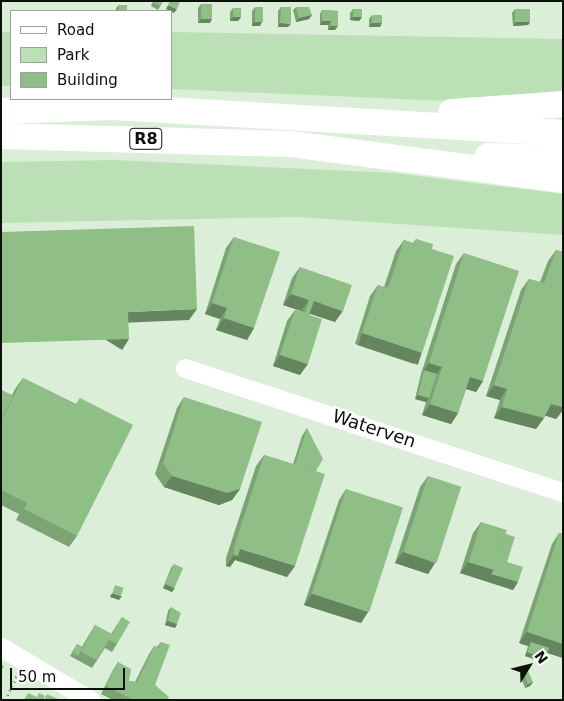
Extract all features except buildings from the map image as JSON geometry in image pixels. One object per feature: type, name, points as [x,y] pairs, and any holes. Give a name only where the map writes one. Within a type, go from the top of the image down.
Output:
[{"type":"highway","name":"R8","points":[[94,100],[112,107]]},
{"type":"highway","points":[[327,120],[563,104]]},
{"type":"highway","name":"R8","points":[[1,111],[112,107],[563,133]]},
{"type":"highway","name":"R8","points":[[1,136],[291,144],[352,150],[563,158]]},
{"type":"highway","points":[[352,150],[563,180]]},
{"type":"street","name":"Waterven","points":[[185,368],[563,492]]},
{"type":"street","points":[[1,647],[90,700]]},
{"type":"path","points":[[5,700],[24,660]]},
{"type":"green space","points":[[1,32],[10,32],[10,86],[1,86]]},
{"type":"green space","points":[[172,32],[563,39],[563,94],[469,102],[172,89]]},
{"type":"green space","points":[[115,160],[394,173],[563,194],[563,235],[296,217],[1,223],[1,162]]}]
